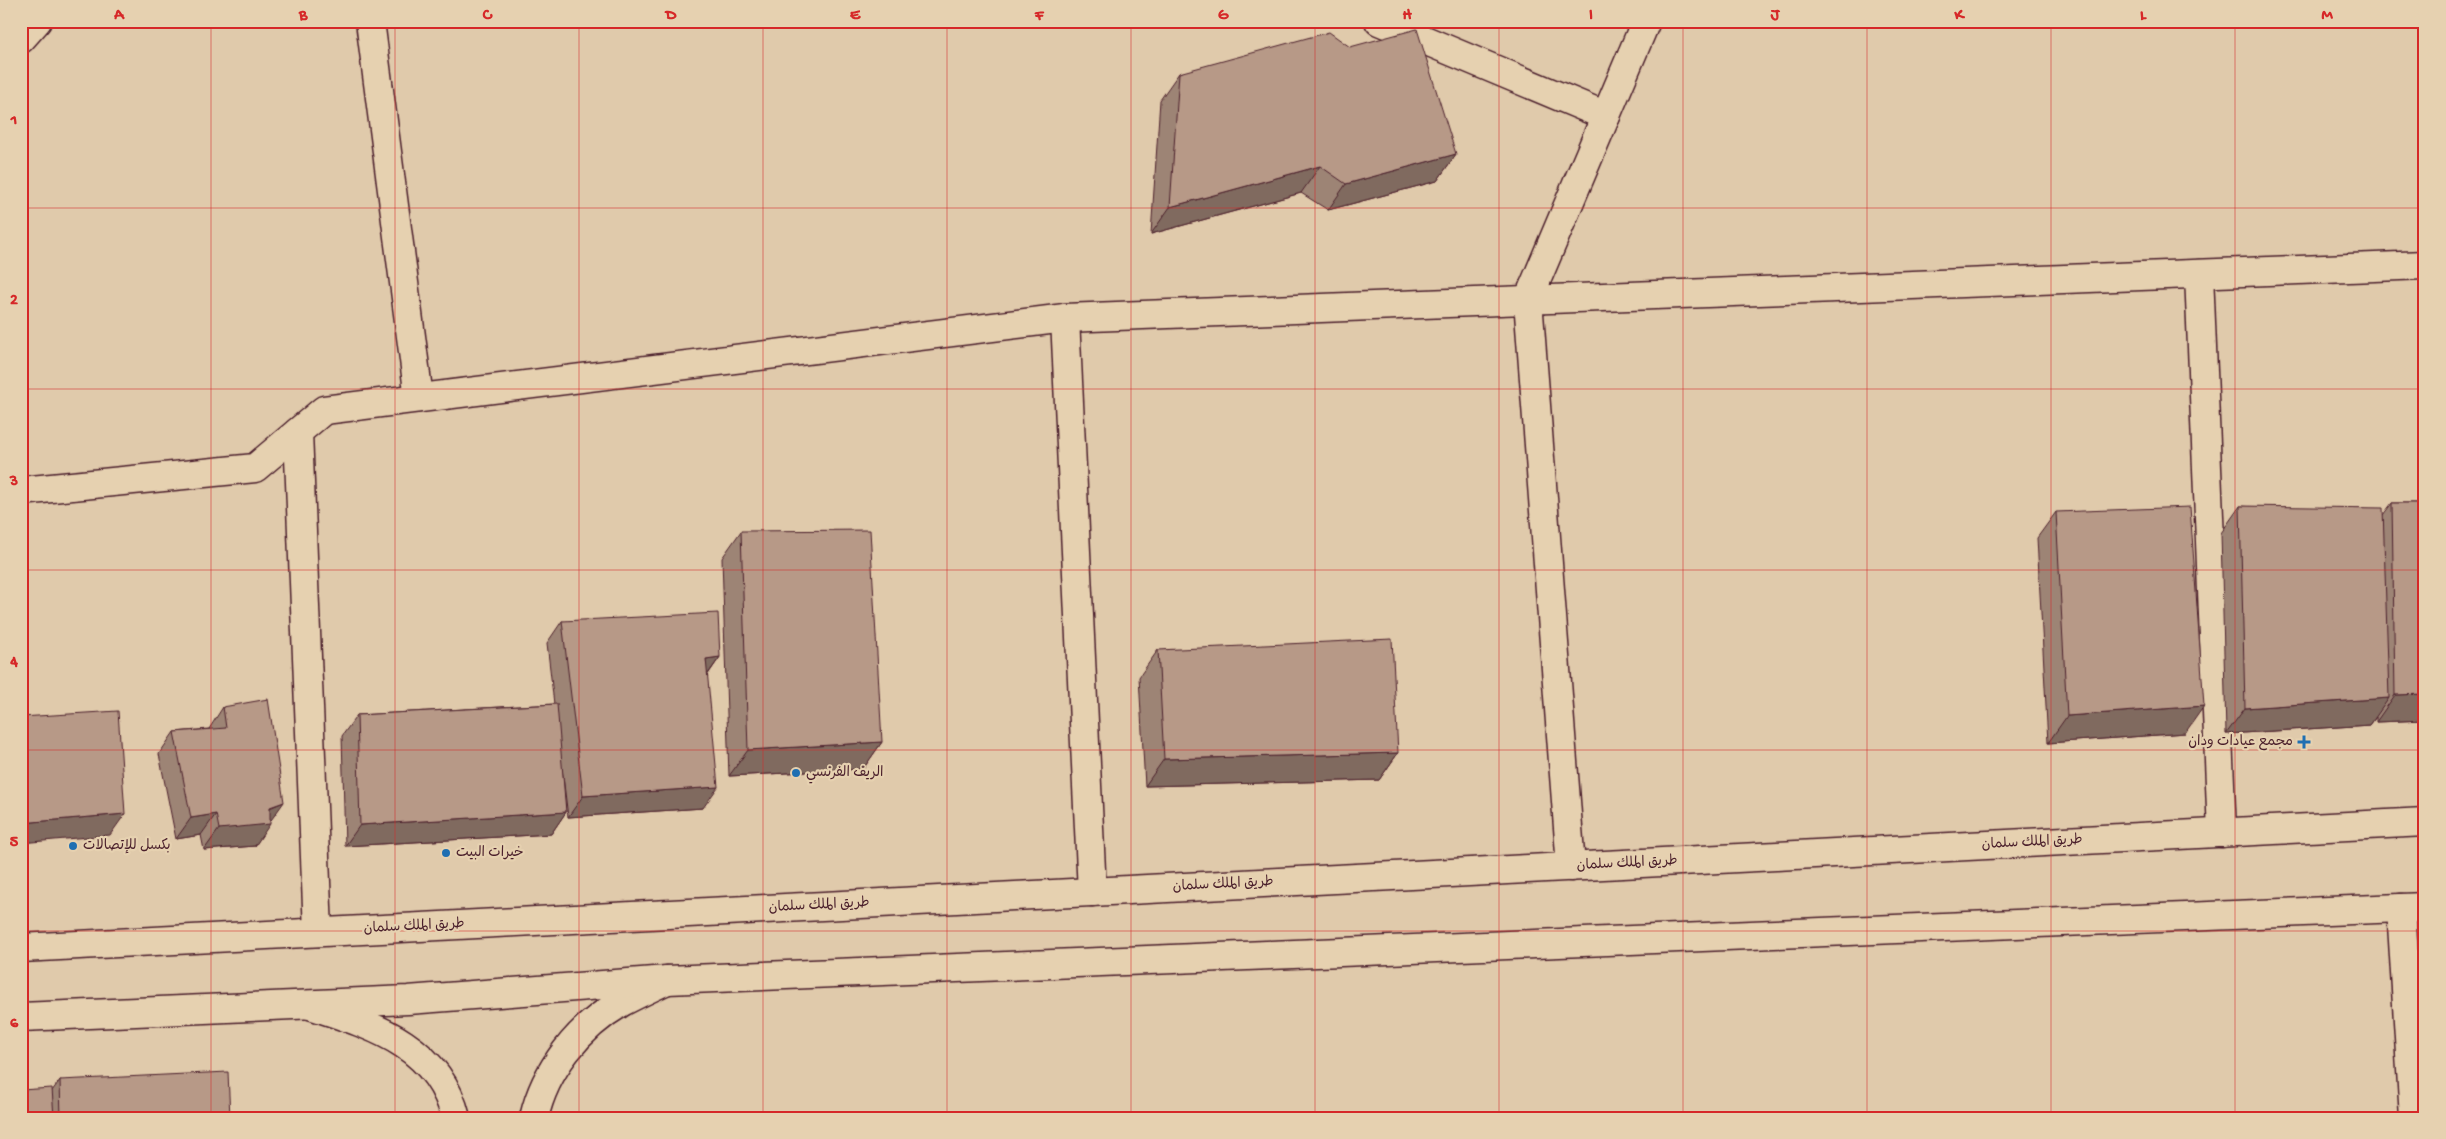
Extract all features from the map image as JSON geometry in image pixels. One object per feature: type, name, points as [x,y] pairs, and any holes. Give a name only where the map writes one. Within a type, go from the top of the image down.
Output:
[{"type":"street","points":[[21,39],[37,21]]},
{"type":"street","points":[[370,21],[419,398]]},
{"type":"street","points":[[1379,21],[1606,116]]},
{"type":"street","points":[[1571,867],[1528,300],[1646,21]]},
{"type":"street","points":[[21,491],[255,468],[324,410],[1066,318],[2425,265]]},
{"type":"street","points":[[2199,274],[2222,833]]},
{"type":"street","points":[[1066,318],[1092,892]]},
{"type":"street","points":[[298,432],[318,932]]},
{"type":"street","name":"طريق الملك سلمان","points":[[21,948],[2425,822]]},
{"type":"street","points":[[21,1017],[408,1000],[667,980],[2413,908],[2417,1047],[2414,1118]]},
{"type":"street","points":[[534,1118],[547,1077],[567,1049],[594,1023],[622,1002],[667,980]]},
{"type":"street","points":[[308,1004],[372,1026],[410,1047],[434,1073],[453,1107],[456,1118]]},
{"type":"building","points":[[1417,29],[1456,154],[1346,184],[1320,166],[1170,207],[1179,73],[1329,32],[1350,47]]},
{"type":"building","points":[[2392,503],[2425,503],[2425,694],[2395,695]]},
{"type":"building","points":[[2240,506],[2383,508],[2389,698],[2245,708]]},
{"type":"building","points":[[2190,507],[2204,706],[2067,716],[2056,512]]},
{"type":"building","points":[[870,530],[882,742],[748,750],[741,531]]},
{"type":"building","points":[[718,613],[720,657],[706,659],[718,787],[583,796],[562,621]]},
{"type":"building","points":[[1392,639],[1398,753],[1164,759],[1158,650]]},
{"type":"building","points":[[268,699],[284,802],[270,807],[270,824],[219,829],[216,814],[191,818],[174,732],[226,728],[223,707]]},
{"type":"building","points":[[557,704],[566,812],[360,825],[357,715]]},
{"type":"building","points":[[118,711],[125,814],[21,823],[21,717]]},
{"type":"building","points":[[228,1072],[230,1118],[61,1118],[60,1080]]},
{"type":"building","points":[[52,1088],[54,1118],[21,1118],[21,1090]]},
{"type":"place","name":"مجمع عيادات ودان","points":[[2304,742]]},
{"type":"place","name":"الريف الفرنسي","points":[[796,773]]},
{"type":"place","name":"بكسل للإتصالات","points":[[73,846]]},
{"type":"place","name":"خيرات البيت","points":[[446,853]]}]
